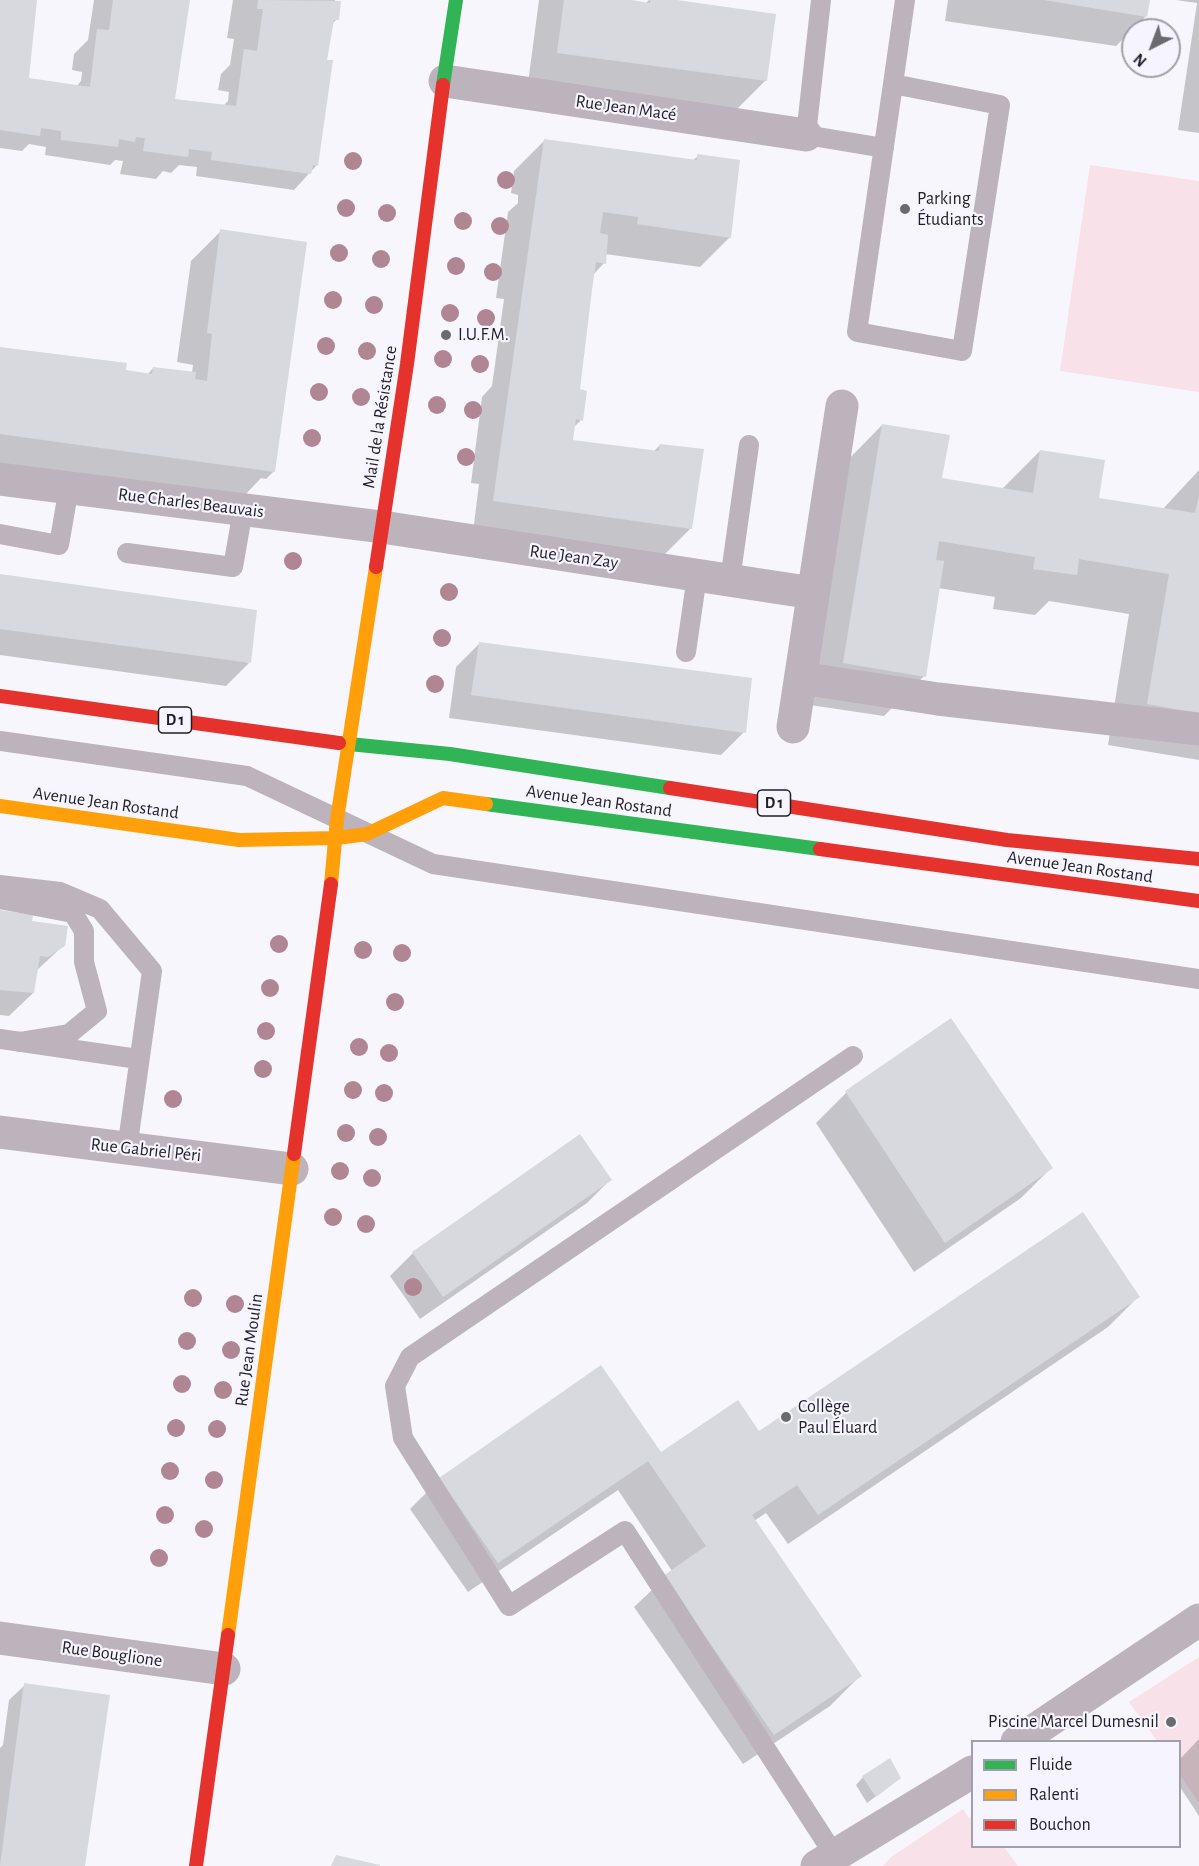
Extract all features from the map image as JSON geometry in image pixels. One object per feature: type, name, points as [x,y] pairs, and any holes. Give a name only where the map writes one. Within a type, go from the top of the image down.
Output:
[{"type":"main road","name":"Mail de la Résistance","points":[[337,828],[456,0]]},
{"type":"main road","name":"Avenue Jean Rostand","points":[[0,696],[350,746],[450,754],[1007,840],[1199,859]]},
{"type":"main road","name":"Avenue Jean Rostand","points":[[367,834],[443,798],[1199,901]]},
{"type":"main road","name":"Avenue Jean Rostand","points":[[0,806],[239,840],[337,828]]},
{"type":"main road","name":"Rue Jean Moulin","points":[[196,1866],[337,828]]},
{"type":"street","name":"Rue Jean Macé","points":[[446,81],[806,135]]},
{"type":"street","points":[[793,727],[842,406]]},
{"type":"street","name":"Rue Charles Beauvais","points":[[0,478],[382,527]]},
{"type":"street","name":"Rue Jean Zay","points":[[382,527],[813,593]]},
{"type":"street","points":[[801,678],[938,699],[1199,729]]},
{"type":"street","name":"Rue Gabriel Péri","points":[[0,1132],[292,1169]]},
{"type":"street","points":[[1020,1740],[1199,1620]]},
{"type":"street","name":"Rue Bouglione","points":[[0,1638],[224,1669]]},
{"type":"street","points":[[837,1859],[971,1773]]},
{"type":"lane","points":[[821,0],[806,135],[884,148]]},
{"type":"lane","points":[[892,84],[1000,105],[962,351],[857,332],[892,84],[905,0]]},
{"type":"lane","points":[[730,580],[749,445]]},
{"type":"lane","points":[[0,534],[59,545],[69,488]]},
{"type":"lane","points":[[127,553],[233,567],[243,510]]},
{"type":"lane","points":[[686,652],[697,576]]},
{"type":"lane","points":[[0,741],[247,776],[337,828],[367,834],[433,864],[1199,979]]},
{"type":"lane","points":[[0,885],[60,892],[100,909],[152,971],[127,1149]]},
{"type":"lane","points":[[0,899],[73,913],[84,931],[84,962],[97,1011],[69,1034],[10,1040]]},
{"type":"lane","points":[[10,1040],[138,1059]]},
{"type":"lane","points":[[837,1859],[625,1532],[509,1606],[403,1437],[395,1386],[410,1357],[853,1056]]},
{"type":"shaded area","points":[[1090,165],[1199,181],[1199,392],[1060,371]]},
{"type":"shaded area","name":"Piscine Marcel Dumesnil","points":[[1199,1657],[1199,1803],[1181,1776],[1181,1740],[1156,1740],[1129,1702]]},
{"type":"shaded area","points":[[963,1809],[969,1818],[971,1817],[971,1848],[1005,1848],[1018,1866],[883,1866],[891,1857]]},
{"type":"building","points":[[0,0],[37,0],[29,78],[90,87],[97,29],[109,30],[113,0],[190,0],[175,99],[236,106],[244,49],[257,51],[263,9],[257,9],[258,0],[341,1],[339,20],[334,20],[327,60],[333,60],[318,166],[313,165],[311,174],[211,160],[212,152],[189,149],[188,157],[143,151],[145,138],[136,137],[135,142],[119,139],[118,147],[61,140],[61,131],[41,128],[40,136],[0,130]]},
{"type":"building","points":[[564,0],[632,0],[650,3],[650,0],[677,0],[776,14],[767,81],[557,53]]},
{"type":"building","points":[[1044,0],[1150,0],[1147,17]]},
{"type":"building","points":[[544,139],[697,160],[697,154],[740,160],[731,238],[637,224],[638,217],[603,212],[600,233],[608,235],[606,264],[596,262],[592,290],[580,389],[587,391],[583,421],[576,419],[573,440],[659,451],[660,444],[704,449],[692,529],[493,501]]},
{"type":"building","points":[[220,229],[307,242],[275,472],[0,434],[0,347],[127,363],[126,370],[152,374],[153,367],[196,372],[195,379],[207,381],[212,334],[207,333]]},
{"type":"building","points":[[882,424],[950,435],[942,478],[1033,493],[1040,450],[1105,460],[1099,498],[1195,513],[1199,496],[1199,713],[1147,704],[1169,574],[1079,559],[1077,575],[1033,569],[1035,557],[939,541],[936,560],[944,561],[926,677],[843,663]]},
{"type":"building","points":[[0,574],[257,610],[251,663],[0,629]]},
{"type":"building","points":[[479,642],[752,678],[746,733],[471,695]]},
{"type":"building","points":[[0,910],[33,915],[32,921],[68,926],[65,946],[48,957],[40,956],[34,993],[0,990]]},
{"type":"building","points":[[951,1018],[1053,1168],[945,1243],[845,1091]]},
{"type":"building","points":[[580,1134],[612,1180],[443,1297],[412,1252]]},
{"type":"building","points":[[1083,1212],[1140,1297],[818,1515],[797,1485],[752,1515],[862,1676],[774,1735],[663,1576],[706,1546],[648,1461],[498,1563],[439,1478],[601,1365],[661,1452],[738,1400],[759,1431]]},
{"type":"building","points":[[24,1683],[110,1695],[85,1866],[0,1866]]},
{"type":"building","points":[[890,1758],[901,1778],[876,1797],[862,1776]]},
{"type":"building","points":[[336,1855],[380,1865],[380,1866],[331,1866]]},
{"type":"traffic: fast","points":[[443,85],[456,0]]},
{"type":"traffic: fast","points":[[339,743],[450,754],[670,788]]},
{"type":"traffic: fast","points":[[486,804],[820,849]]},
{"type":"traffic: slow","points":[[331,884],[337,819],[376,567]]},
{"type":"traffic: slow","points":[[0,806],[239,840],[337,838],[367,834],[443,798],[486,804]]},
{"type":"traffic: slow","points":[[228,1635],[294,1154]]},
{"type":"traffic: jam","points":[[376,567],[407,364],[443,85]]},
{"type":"traffic: jam","points":[[0,696],[339,743]]},
{"type":"traffic: jam","points":[[670,788],[1007,840],[1199,859]]},
{"type":"traffic: jam","points":[[820,849],[1199,901]]},
{"type":"traffic: jam","points":[[294,1154],[331,884]]},
{"type":"traffic: jam","points":[[196,1866],[228,1635]]},
{"type":"place","name":"Parking Étudiants","points":[[905,209]]},
{"type":"place","name":"I.U.F.M.","points":[[446,335]]},
{"type":"place","name":"Collège Paul Éluard","points":[[786,1417]]},
{"type":"place","name":"Piscine Marcel Dumesnil","points":[[1171,1722]]}]
